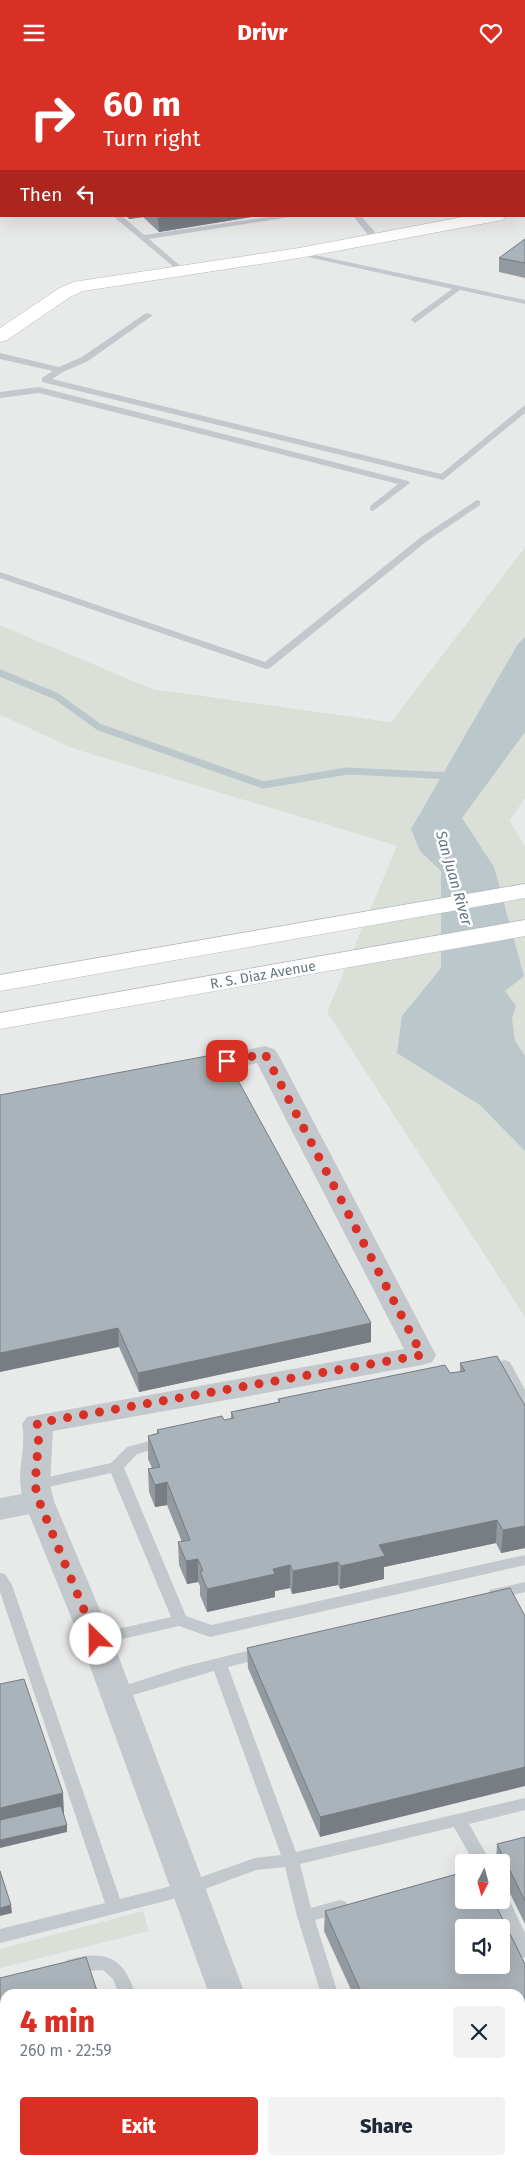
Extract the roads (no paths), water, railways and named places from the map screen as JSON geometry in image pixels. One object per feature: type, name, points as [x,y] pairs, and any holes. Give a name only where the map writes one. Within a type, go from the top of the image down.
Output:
[{"type":"street","points":[[0,336],[64,293],[79,286],[299,253],[492,217]]},
{"type":"street","points":[[0,983],[525,891]]},
{"type":"street","name":"R. S. Diaz Avenue","points":[[0,1021],[525,928]]},
{"type":"street","points":[[167,1073],[265,1054],[422,1355],[37,1423],[39,1433],[37,1493],[96,1639],[225,1989]]},
{"type":"street","points":[[0,1509],[37,1493]]},
{"type":"lane","points":[[118,217],[180,271]]},
{"type":"lane","points":[[142,238],[287,217]]},
{"type":"lane","points":[[358,217],[376,239]]},
{"type":"lane","points":[[299,253],[525,302]]},
{"type":"lane","points":[[415,320],[458,288]]},
{"type":"lane","points":[[149,315],[85,359],[60,370],[46,380],[442,477],[525,408]]},
{"type":"lane","points":[[0,356],[60,370]]},
{"type":"lane","points":[[0,395],[39,390],[405,483],[373,507]]},
{"type":"lane","points":[[0,575],[266,666],[424,539],[477,503]]},
{"type":"lane","points":[[476,1372],[505,1365],[525,1405]]},
{"type":"lane","points":[[37,1493],[116,1467],[132,1449],[180,1439]]},
{"type":"lane","points":[[116,1467],[180,1620]]},
{"type":"lane","points":[[96,1639],[180,1620],[210,1631],[525,1560]]},
{"type":"lane","points":[[0,1578],[5,1585],[115,1907]]},
{"type":"lane","points":[[477,1599],[525,1587]]},
{"type":"lane","points":[[116,1694],[182,1673],[277,1649]]},
{"type":"lane","points":[[219,1663],[291,1860],[305,1916],[328,1989]]},
{"type":"lane","points":[[0,1936],[189,1888],[255,1864],[291,1860],[525,1804]]},
{"type":"lane","points":[[458,1820],[478,1854]]},
{"type":"lane","points":[[305,1916],[352,1905]]},
{"type":"lane","points":[[505,1909],[525,1951]]},
{"type":"lane","points":[[56,1969],[89,1962],[110,1965],[122,1976],[126,1989]]},
{"type":"water","name":"San Juan River","points":[[525,637],[525,732],[462,818],[494,867],[524,976],[505,991],[516,1006],[512,1018],[515,1041],[525,1056],[525,1151],[480,1105],[397,1053],[402,1016],[441,968],[441,871],[420,851],[411,829],[518,644]]},
{"type":"waterway","points":[[0,673],[56,696],[99,727],[263,785],[347,771],[451,776]]}]
